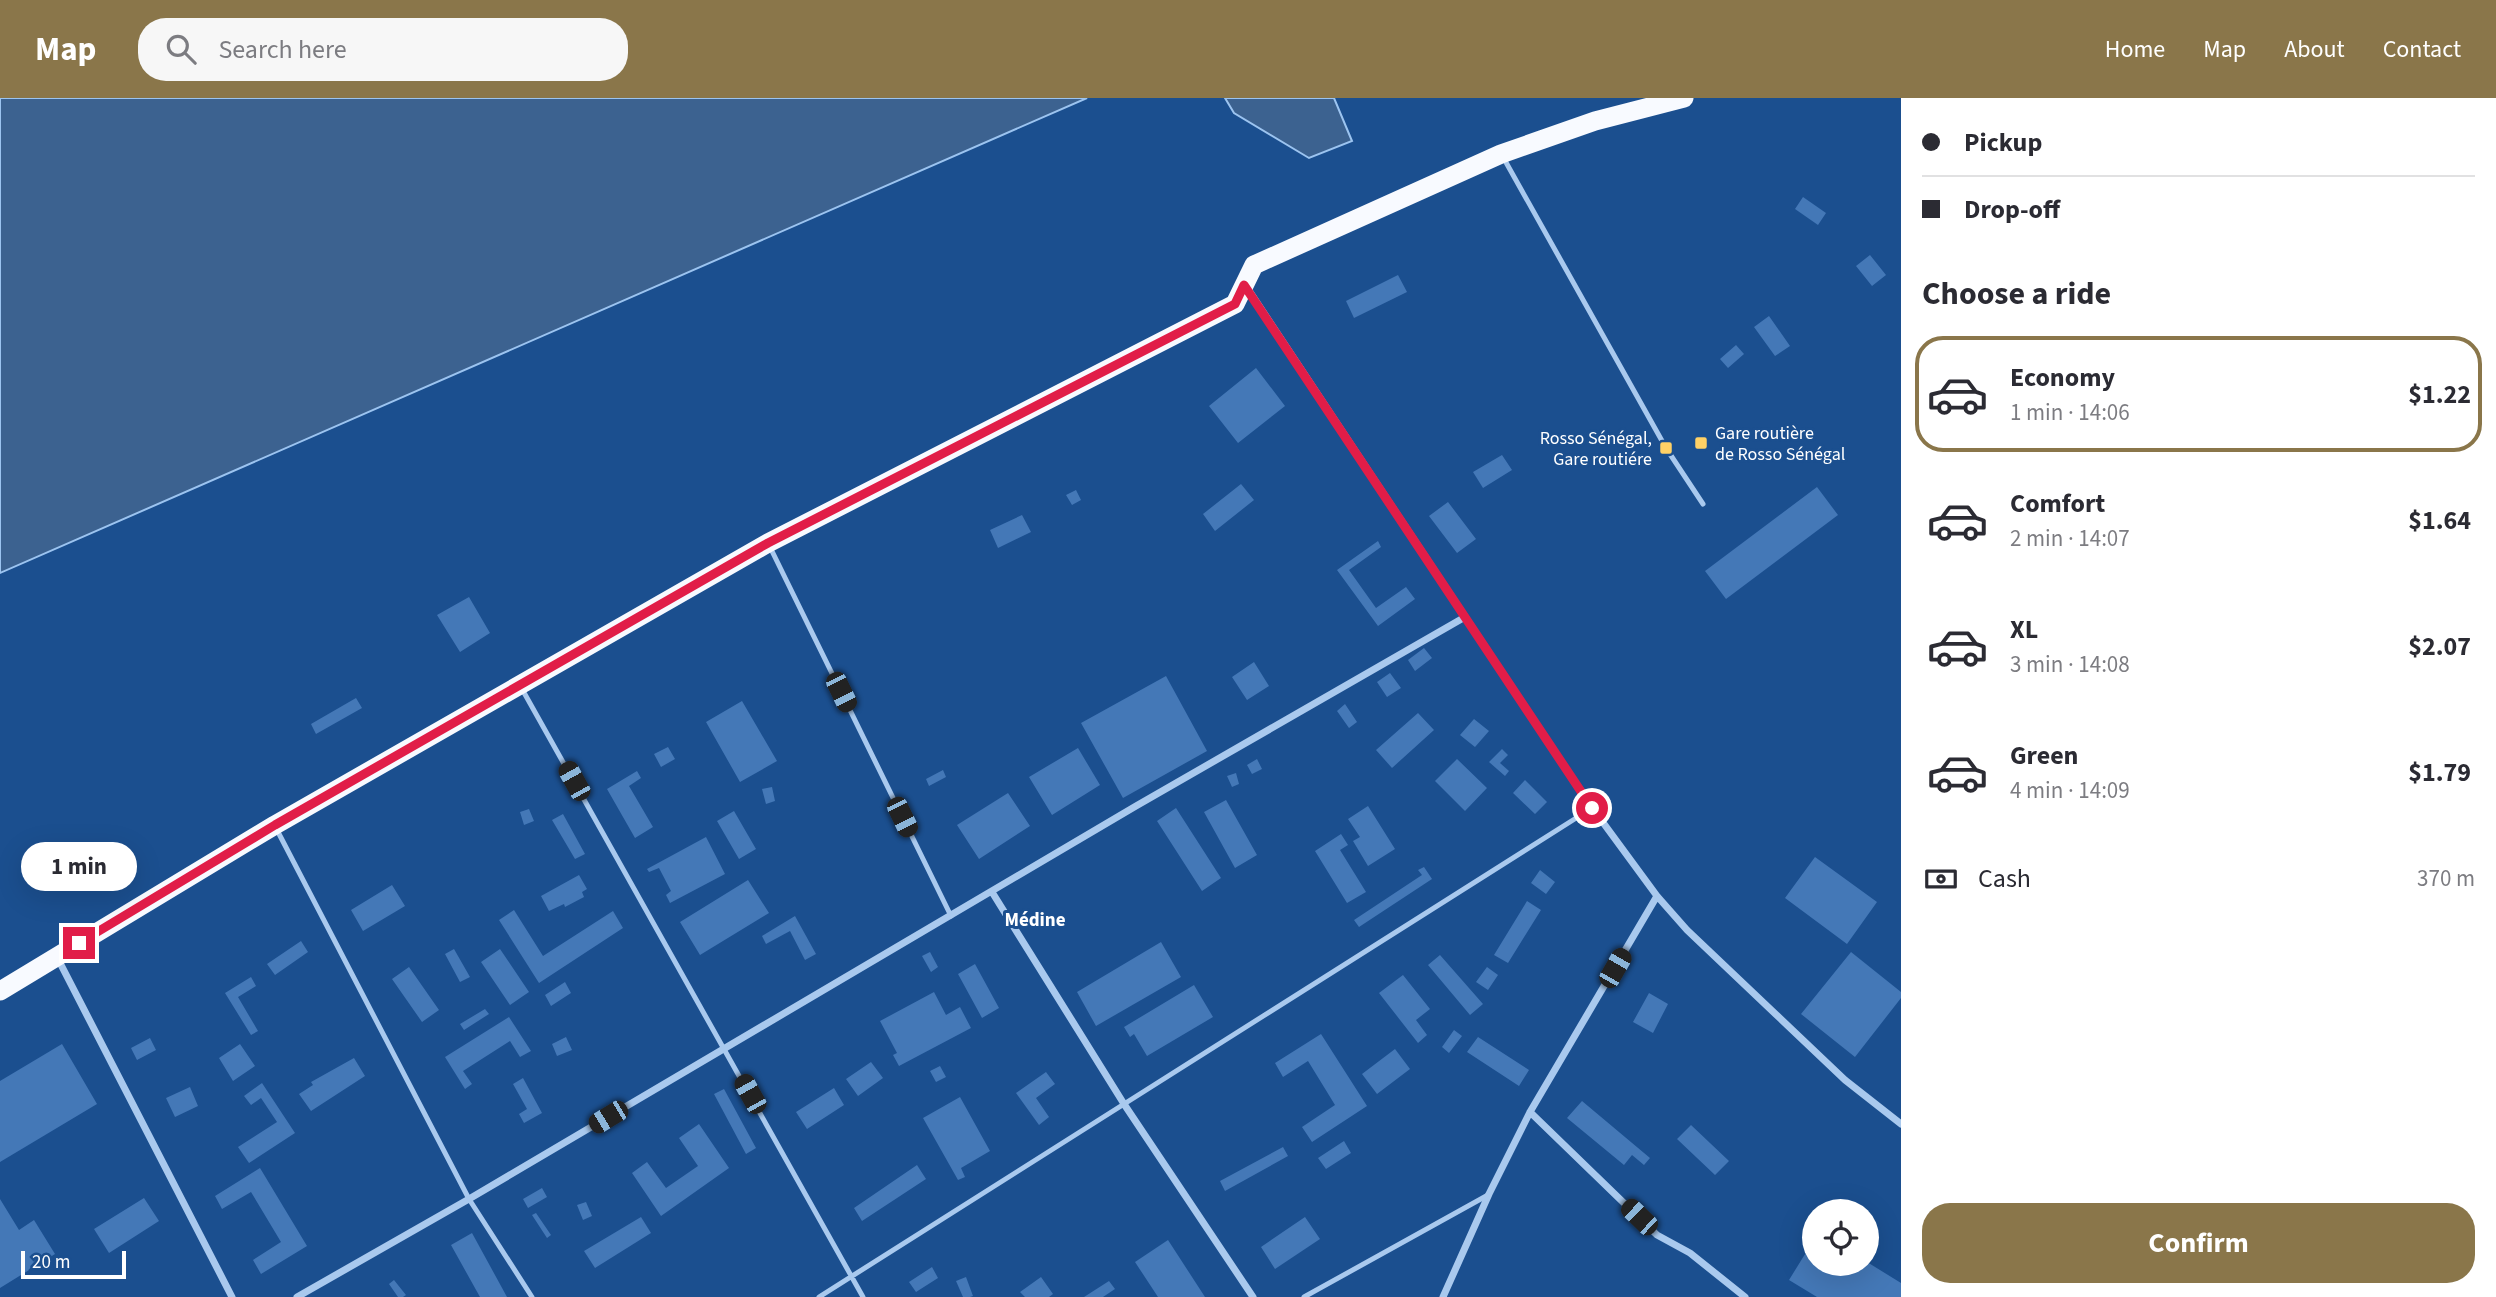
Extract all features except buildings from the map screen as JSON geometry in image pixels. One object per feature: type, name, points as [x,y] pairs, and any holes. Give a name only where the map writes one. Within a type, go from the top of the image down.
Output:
[{"type":"highway","points":[[0,991],[275,825],[768,543],[1235,304],[1254,265],[1502,154],[1595,121],[1684,98]]},
{"type":"street","points":[[1244,285],[1592,808],[1657,896],[1687,930],[1845,1080],[1901,1124]]},
{"type":"street","points":[[297,1297],[469,1199],[1147,799],[1465,617]]},
{"type":"street","points":[[992,892],[1124,1104],[1253,1297]]},
{"type":"street","points":[[1443,1297],[1489,1194],[1530,1112],[1657,896]]},
{"type":"street","points":[[57,956],[232,1297]]},
{"type":"street","points":[[1530,1112],[1657,1235],[1690,1253],[1745,1297]]},
{"type":"lane","points":[[1502,154],[1666,449],[1703,504]]},
{"type":"lane","points":[[768,543],[951,916]]},
{"type":"lane","points":[[520,685],[863,1297]]},
{"type":"lane","points":[[819,1297],[1592,808]]},
{"type":"lane","points":[[275,825],[469,1199],[532,1297]]},
{"type":"lane","points":[[1304,1297],[1489,1194]]},
{"type":"water","points":[[0,98],[1087,98],[0,573]]},
{"type":"water","points":[[1225,98],[1334,98],[1352,141],[1309,158],[1234,113]]},
{"type":"place","name":"Gare routière de Rosso Sénégal","points":[[1701,443]]},
{"type":"place","name":"Rosso Sénégal, Gare routiére","points":[[1666,448]]},
{"type":"district","name":"Médine","points":[[1035,920]]},
{"type":"route","points":[[79,943],[275,825],[768,543],[1235,304],[1244,285],[1592,808]]}]
